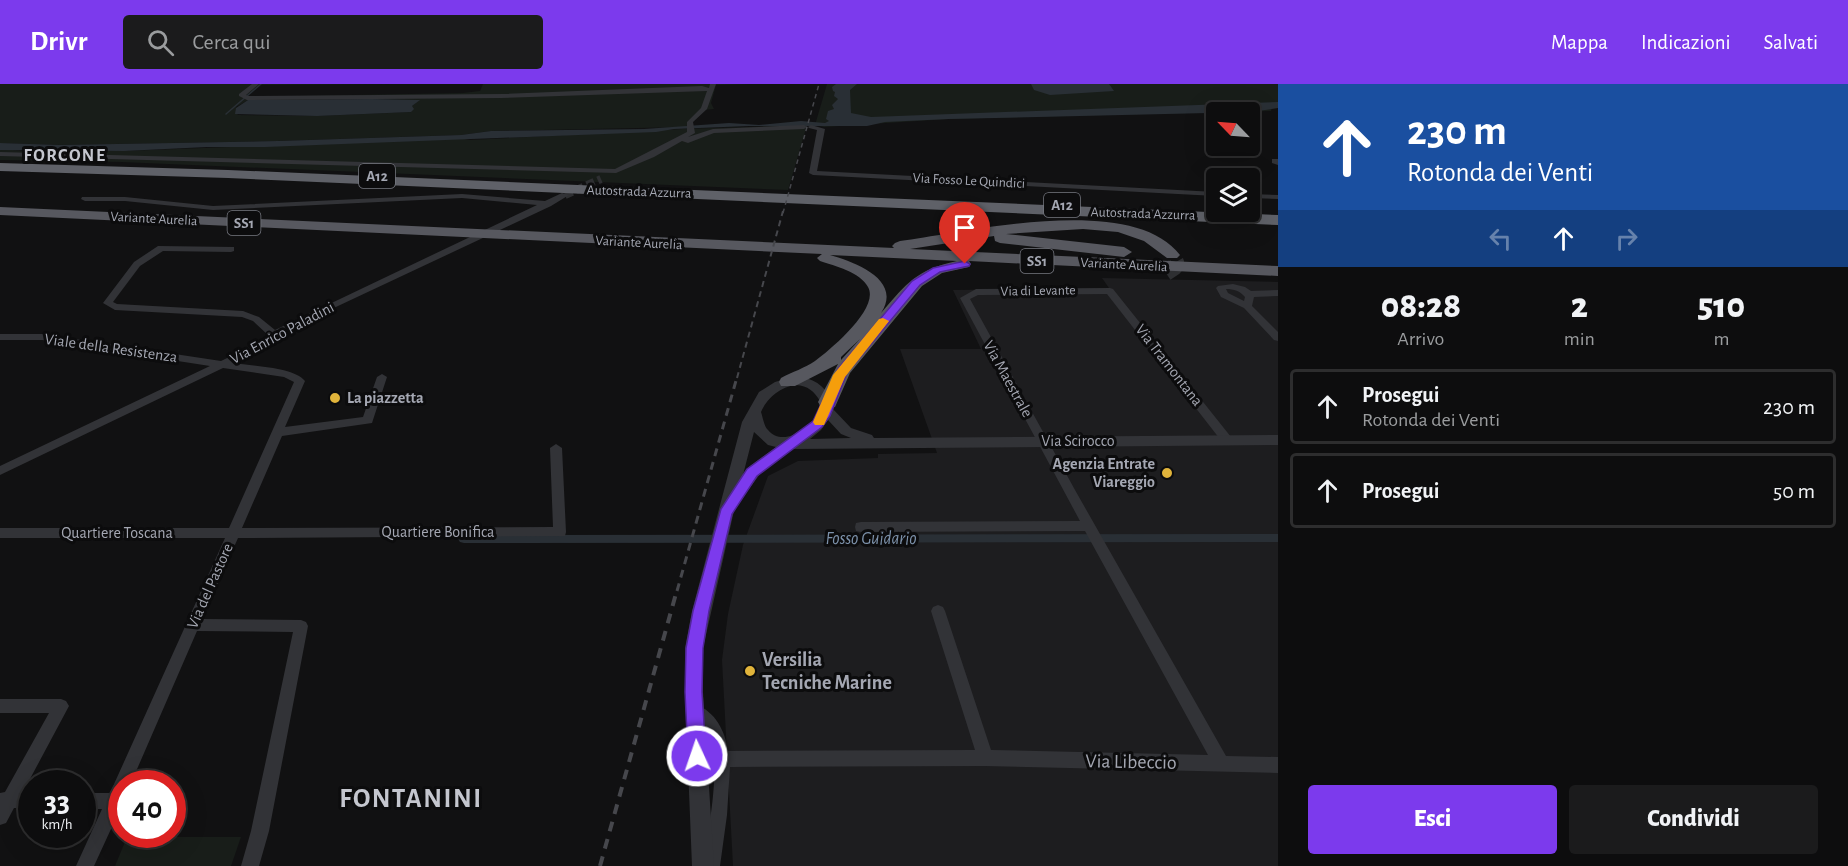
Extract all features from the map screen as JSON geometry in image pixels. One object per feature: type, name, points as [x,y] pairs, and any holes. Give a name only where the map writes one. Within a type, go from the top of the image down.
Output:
[{"type":"highway","name":"Autostrada Azzurra","points":[[0,165],[847,199],[1278,220]]},
{"type":"highway","name":"Autostrada Azzurra","points":[[847,199],[1278,214]]},
{"type":"highway","name":"Variante Aurelia","points":[[0,207],[754,245],[795,249],[1278,271]]},
{"type":"highway","name":"Variante Aurelia","points":[[0,211],[31,210]]},
{"type":"highway","points":[[847,247],[904,245],[1011,227],[1071,226],[1133,231],[1157,241],[1172,255]]},
{"type":"highway","points":[[827,406],[842,371],[869,341],[888,314],[924,253],[964,238],[999,238],[1223,264]]},
{"type":"highway","name":"Variante Aurelia","points":[[754,245],[777,249],[847,247],[1278,265]]},
{"type":"highway","points":[[795,249],[852,267],[869,279],[878,294],[878,303],[873,312],[821,365]]},
{"type":"highway","points":[[888,314],[924,276],[955,265],[1239,270]]},
{"type":"highway","points":[[788,382],[842,354],[931,280],[965,270],[1167,273]]},
{"type":"street","points":[[256,84],[241,95],[244,97],[501,96],[712,87],[705,109],[690,127],[691,133],[601,179]]},
{"type":"street","name":"Via Fosso Le Quindici","points":[[643,159],[712,131],[807,127],[821,129],[813,173],[1206,193]]},
{"type":"street","points":[[0,154],[616,171]]},
{"type":"street","name":"Via Enrico Paladini","points":[[0,471],[264,344],[296,323],[566,195]]},
{"type":"street","points":[[86,199],[125,199],[213,208],[462,196],[548,204]]},
{"type":"street","points":[[1260,196],[1278,197]]},
{"type":"street","points":[[231,249],[162,248],[137,264],[108,303],[115,307],[243,314],[256,319],[275,336]]},
{"type":"street","points":[[1278,293],[1249,294],[1233,286],[1223,286],[1220,290],[1228,298],[1247,306],[1278,338]]},
{"type":"street","name":"Via di Levante","points":[[968,295],[976,292],[1110,291]]},
{"type":"street","name":"Via Tramontana","points":[[1110,291],[1227,440]]},
{"type":"street","points":[[1247,306],[1249,294]]},
{"type":"street","name":"Via Maestrale","points":[[968,295],[966,301],[1221,764]]},
{"type":"street","name":"Viale della Resistenza","points":[[0,337],[52,338],[222,365]]},
{"type":"street","name":"Via del Pastore","points":[[129,770],[300,381],[296,377],[222,365]]},
{"type":"street","points":[[279,432],[368,420],[382,376]]},
{"type":"street","points":[[704,866],[693,660],[718,540],[749,422],[765,395],[776,386],[799,381],[813,385],[822,391],[827,406],[814,429],[752,473],[726,513]]},
{"type":"street","name":"Via Scirocco","points":[[827,406],[846,431],[879,443]]},
{"type":"street","points":[[754,412],[758,426],[764,434],[775,441],[790,444]]},
{"type":"street","name":"Via Scirocco","points":[[790,444],[1278,440]]},
{"type":"street","name":"Quartiere Bonifica","points":[[233,533],[560,532],[556,448]]},
{"type":"street","points":[[861,528],[1090,528]]},
{"type":"street","name":"Quartiere Toscana","points":[[0,533],[233,533]]},
{"type":"street","points":[[938,611],[985,758]]},
{"type":"street","points":[[193,625],[301,626],[260,831],[250,866]]},
{"type":"street","points":[[0,706],[61,706],[5,800],[0,817]]},
{"type":"street","points":[[695,711],[712,726],[718,737],[721,759],[719,819],[711,866]]},
{"type":"street","name":"Via Libeccio","points":[[721,759],[985,758],[1278,765]]},
{"type":"street","name":"Via del Pastore","points":[[85,866],[108,816]]},
{"type":"shaded area","points":[[0,84],[390,84],[260,85],[246,97],[463,93],[480,91],[483,84],[752,84],[716,85],[711,103],[714,109],[703,110],[690,122],[690,126],[686,127],[491,131],[461,135],[278,141],[60,145],[0,143]],"holes":[[[248,100],[419,100],[412,106],[411,112],[317,116],[238,115],[236,112],[236,107]]]},
{"type":"shaded area","points":[[827,84],[1278,84],[1278,108],[1272,108],[1271,111],[1260,111],[1260,102],[1206,102],[1206,113],[949,119],[824,127],[815,125]]},
{"type":"shaded area","points":[[836,84],[857,84],[850,90],[851,113],[871,117],[1206,105],[1206,113],[949,119],[885,122],[867,126],[749,126],[674,129],[656,132],[265,147],[124,151],[0,150],[0,143],[60,145],[278,141],[461,135],[491,131],[644,129],[729,123],[759,125],[801,121],[825,123],[829,121],[826,119],[828,111],[834,109],[832,105],[838,99],[834,96],[835,92],[832,87]]},
{"type":"shaded area","points":[[1031,84],[1109,84],[1114,91],[1050,95],[1034,90]]},
{"type":"shaded area","points":[[248,100],[420,100],[412,106],[414,109],[411,112],[317,116],[235,114],[236,108]]},
{"type":"shaded area","points":[[1278,102],[1278,108],[1260,111],[1260,103]]},
{"type":"shaded area","points":[[807,125],[788,190],[121,162],[0,160],[0,150],[3,149],[124,151],[459,138],[470,140]]},
{"type":"shaded area","points":[[1102,278],[1278,282],[1278,866],[733,866],[722,660],[728,614],[743,545],[768,476],[798,461],[878,458],[878,454],[937,453],[900,349],[981,349],[953,290],[1109,288]]},
{"type":"shaded area","points":[[186,837],[241,837],[231,866],[115,866],[122,848],[186,848]]},
{"type":"waterway","points":[[226,114],[261,84]]},
{"type":"waterway","name":"Fosso Guidario","points":[[464,539],[1278,538]]},
{"type":"tunnel","points":[[565,195],[601,179]]},
{"type":"tunnel","points":[[1166,273],[1175,267],[1176,262],[1172,255]]},
{"type":"railway","points":[[783,213],[819,84]]},
{"type":"railway","points":[[737,378],[783,211]]},
{"type":"railway","points":[[677,591],[737,377]]},
{"type":"railway","points":[[600,866],[677,590]]},
{"type":"slow traffic","points":[[820,422],[839,375],[883,321]]},
{"type":"place","name":"La piazzetta","points":[[335,398]]},
{"type":"place","name":"Agenzia Entrate Viareggio","points":[[1167,473]]},
{"type":"place","name":"Versilia Tecniche Marine","points":[[750,671]]},
{"type":"district","name":"FORCONE","points":[[65,156]]},
{"type":"district","name":"FONTANINI","points":[[411,798]]},
{"type":"route","points":[[697,756],[694,648],[716,548],[726,513],[739,489],[762,464],[814,429],[824,416],[839,375],[916,283],[937,270],[965,264]]}]
